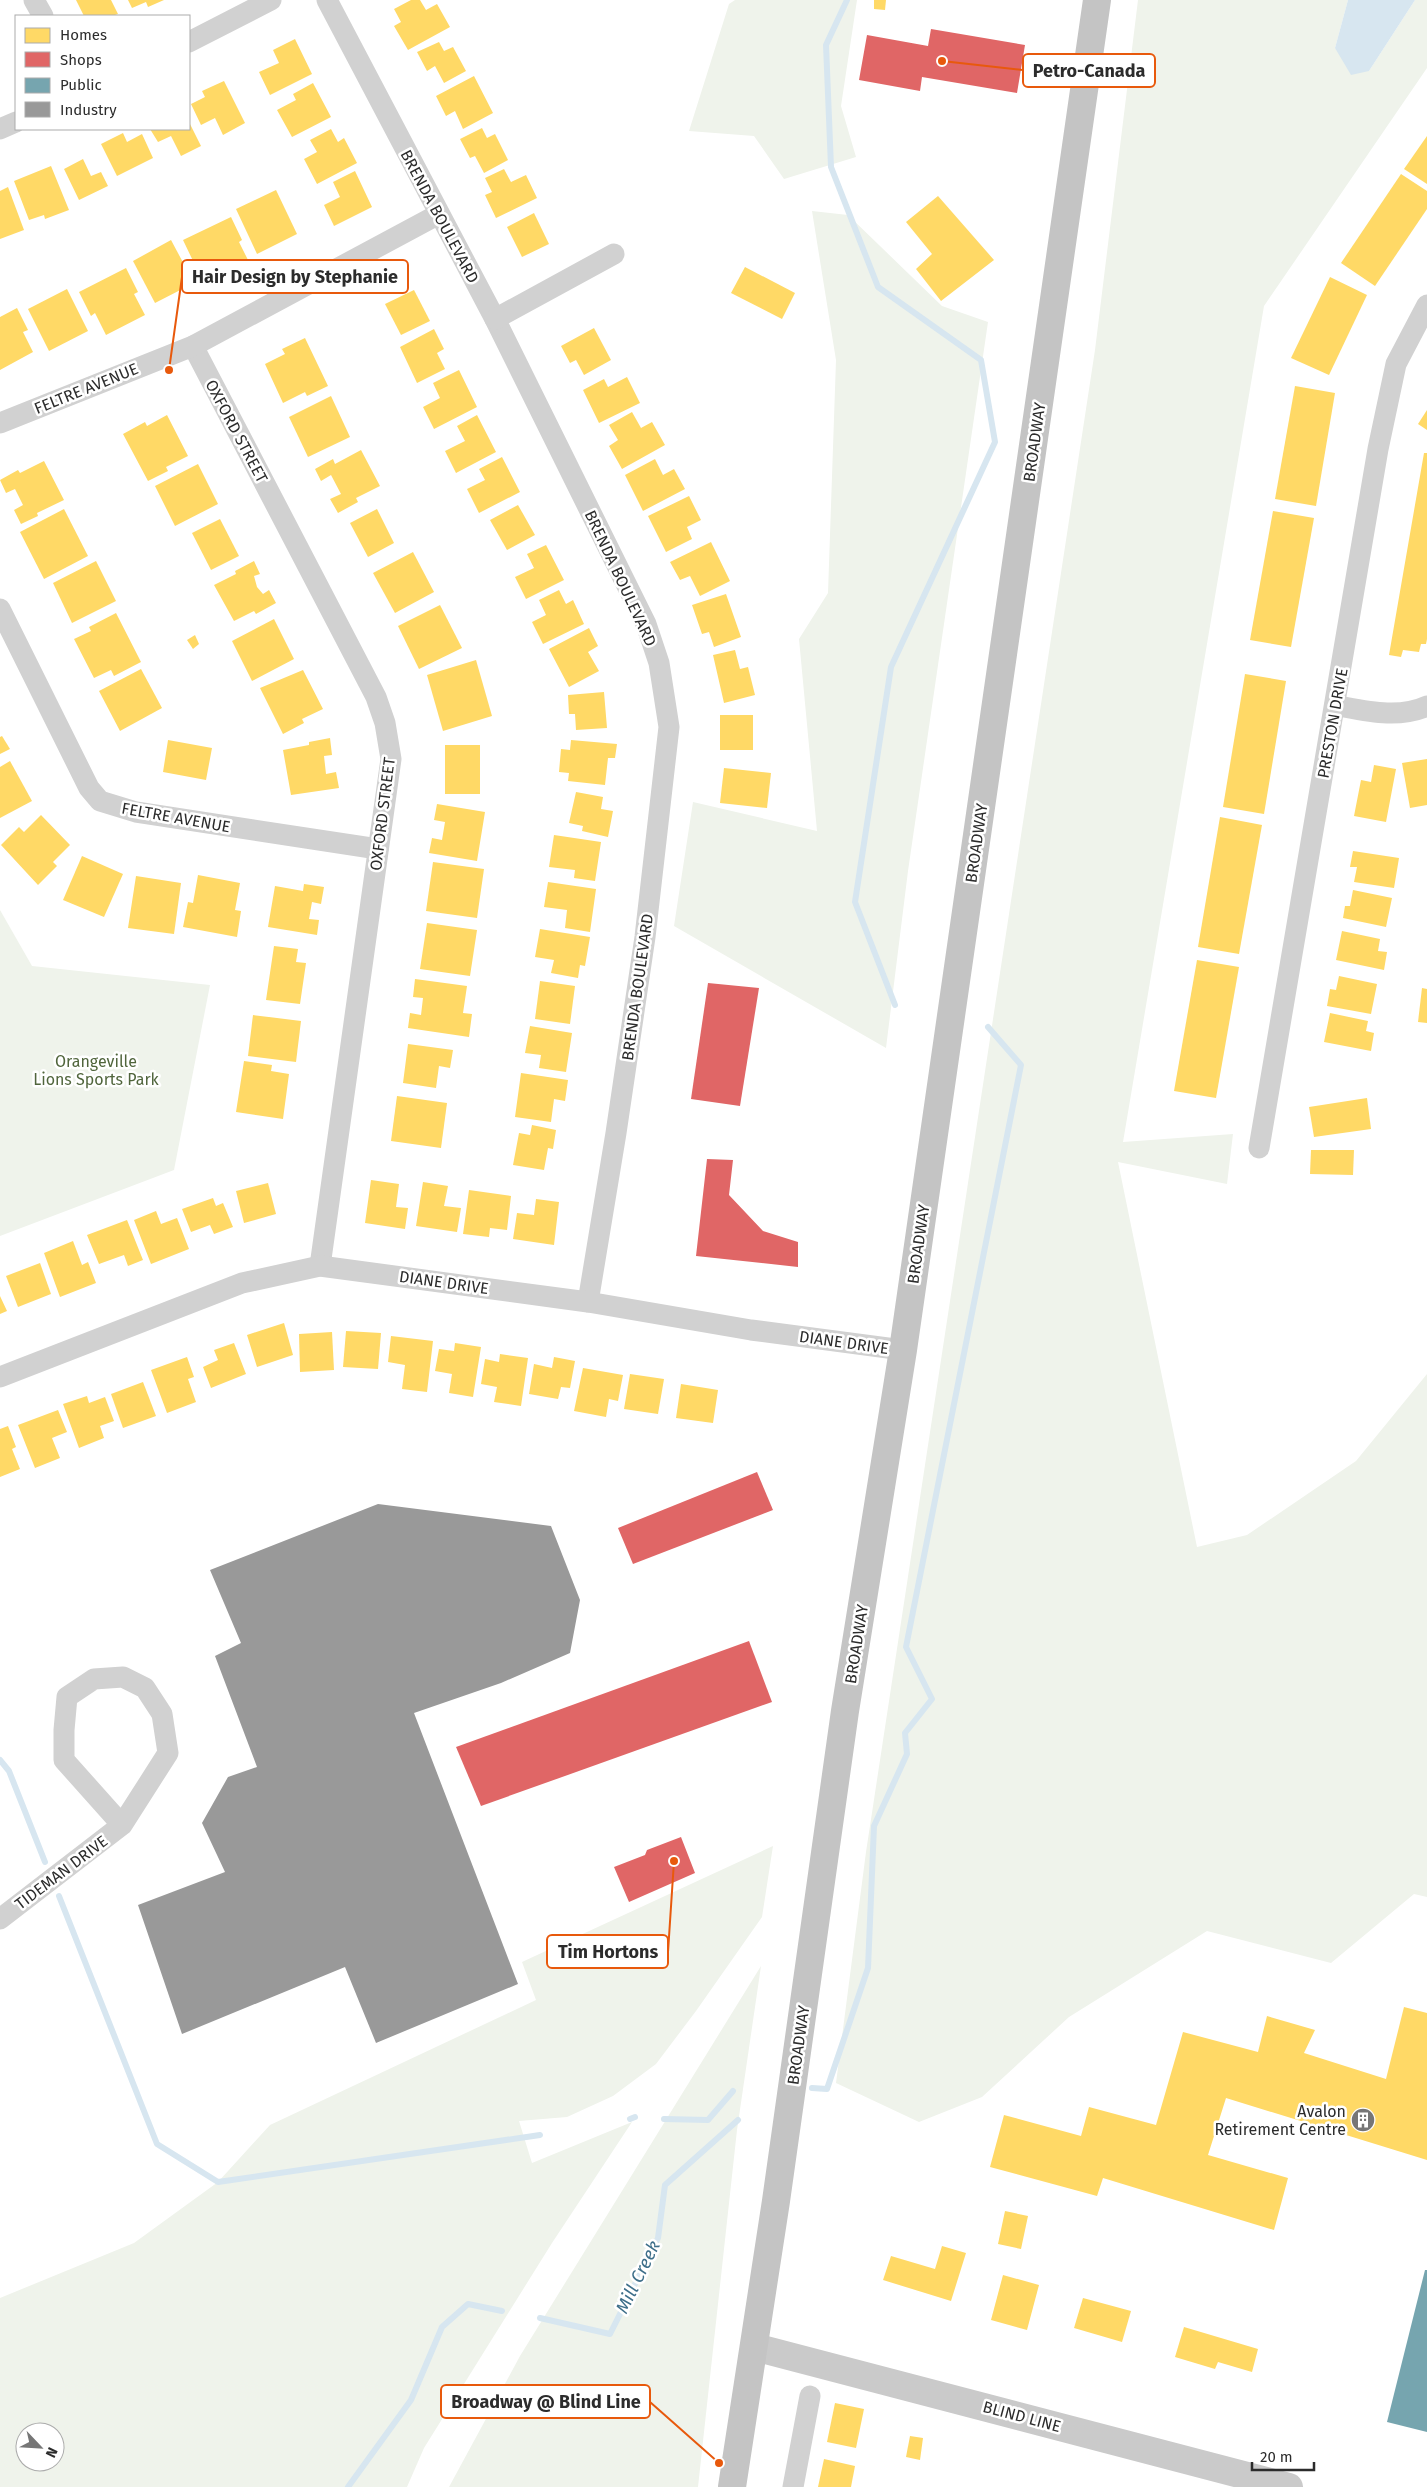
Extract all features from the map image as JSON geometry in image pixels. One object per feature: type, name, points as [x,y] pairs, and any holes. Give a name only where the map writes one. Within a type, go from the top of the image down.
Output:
[{"type":"main road","name":"BROADWAY","points":[[732,2487],[754,2347],[845,1711],[903,1350],[1098,0]]},
{"type":"street","points":[[34,0],[42,15]]},
{"type":"street","points":[[190,41],[271,0]]},
{"type":"street","name":"BRENDA BOULEVARD","points":[[327,0],[495,319],[646,624],[660,663],[669,727],[644,946],[588,1302]]},
{"type":"street","points":[[0,129],[15,122]]},
{"type":"street","name":"FELTRE AVENUE","points":[[0,423],[193,346],[439,214]]},
{"type":"street","points":[[495,319],[614,254]]},
{"type":"street","name":"PRESTON DRIVE","points":[[1259,1148],[1378,449],[1396,364],[1427,305]]},
{"type":"street","name":"OXFORD STREET","points":[[193,346],[376,697],[385,723],[391,759],[320,1266]]},
{"type":"street","name":"FELTRE AVENUE","points":[[0,608],[81,772],[100,801],[136,812],[378,850]]},
{"type":"street","points":[[1335,705],[1370,712],[1407,712],[1427,706]]},
{"type":"street","name":"DIANE DRIVE","points":[[0,1377],[242,1283],[320,1266],[588,1302],[751,1330],[903,1350]]},
{"type":"street","name":"TIDEMAN DRIVE","points":[[0,1919],[122,1825],[168,1753],[162,1714],[145,1688],[123,1677],[94,1679],[67,1697],[64,1760],[122,1825]]},
{"type":"street","name":"BLIND LINE","points":[[754,2347],[1289,2487]]},
{"type":"street","points":[[793,2487],[810,2396]]},
{"type":"green space","points":[[735,0],[857,0],[841,106],[856,157],[784,179],[754,136],[689,131],[729,4]]},
{"type":"green space","points":[[1138,0],[1348,0],[1335,48],[1369,71],[1415,0],[1427,0],[1427,68],[1264,306],[1123,1142],[1233,1134],[1227,1184],[1118,1162],[1197,1547],[1247,1535],[1356,1461],[1427,1374],[1427,1897],[1414,1894],[1331,1963],[1207,1931],[1069,2017],[982,2097],[919,2122],[836,2083],[866,1852],[1095,350]]},
{"type":"green space","points":[[812,211],[848,215],[942,306],[988,322],[908,871],[886,1048],[674,926],[693,802],[817,831],[799,639],[828,593],[836,360]]},
{"type":"green space","name":"Orangeville Lions Sports Park","points":[[0,910],[32,966],[210,985],[174,1170],[0,1236]]},
{"type":"green space","points":[[773,1846],[762,1917],[656,2064],[613,2096],[567,2117],[519,2121],[532,2163],[632,2122],[552,2243],[424,2448],[407,2487],[0,2487],[0,2298],[134,2243],[218,2182],[270,2125],[536,2000],[522,1962]]},
{"type":"green space","points":[[761,1966],[737,2130],[698,2487],[449,2487],[520,2356]]},
{"type":"shaded area","points":[[1348,0],[1415,0],[1369,71],[1351,75],[1335,48]]},
{"type":"building: Homes","points":[[76,0],[111,0],[118,14],[115,15],[84,15]]},
{"type":"building: Homes","points":[[128,0],[164,0],[148,7],[146,2],[132,8]]},
{"type":"building: Homes","points":[[411,0],[420,0],[426,10],[437,4],[450,27],[408,50],[394,26],[401,22],[394,9]]},
{"type":"building: Homes","points":[[874,0],[886,0],[885,10],[874,9]]},
{"type":"building: Homes","points":[[295,39],[312,74],[270,95],[259,72],[279,63],[273,50]]},
{"type":"building: Homes","points":[[439,42],[444,51],[453,47],[466,71],[444,83],[435,66],[427,71],[417,52]]},
{"type":"building: Homes","points":[[474,76],[493,113],[463,129],[455,111],[446,116],[436,96]]},
{"type":"building: Homes","points":[[224,81],[245,123],[223,135],[215,118],[201,125],[191,104],[205,97],[202,91]]},
{"type":"building: Homes","points":[[313,83],[331,117],[292,137],[277,110],[296,100],[293,94]]},
{"type":"building: Homes","points":[[190,124],[201,146],[181,156],[171,136],[158,142],[151,130],[190,130]]},
{"type":"building: Homes","points":[[482,128],[487,138],[495,134],[508,160],[484,173],[475,156],[470,158],[460,139]]},
{"type":"building: Homes","points":[[331,129],[338,142],[344,138],[357,163],[317,184],[304,159],[317,152],[310,140]]},
{"type":"building: Homes","points":[[123,133],[127,142],[142,134],[153,158],[117,176],[101,144]]},
{"type":"building: Homes","points":[[1427,136],[1427,184],[1404,169]]},
{"type":"building: Homes","points":[[83,159],[91,176],[101,172],[108,186],[79,200],[64,169]]},
{"type":"building: Homes","points":[[51,166],[69,210],[45,219],[44,215],[29,220],[14,181]]},
{"type":"building: Homes","points":[[504,169],[511,182],[526,175],[537,198],[496,218],[485,195],[492,192],[485,178]]},
{"type":"building: Homes","points":[[355,171],[372,207],[334,226],[324,205],[340,197],[333,182]]},
{"type":"building: Homes","points":[[1401,174],[1427,191],[1427,209],[1375,286],[1341,263]]},
{"type":"building: Homes","points":[[8,187],[24,230],[0,239],[0,191]]},
{"type":"building: Homes","points":[[276,190],[297,234],[257,254],[236,209]]},
{"type":"building: Homes","points":[[938,196],[994,260],[941,301],[916,269],[932,254],[906,222]]},
{"type":"building: Homes","points":[[534,213],[549,244],[522,257],[507,227]]},
{"type":"building: Homes","points":[[231,217],[242,240],[239,242],[249,262],[209,282],[198,261],[194,263],[183,240]]},
{"type":"building: Homes","points":[[171,240],[194,283],[155,303],[133,261]]},
{"type":"building: Homes","points":[[745,267],[795,293],[782,319],[731,293]]},
{"type":"building: Homes","points":[[126,268],[138,292],[134,294],[145,315],[106,335],[95,313],[91,316],[79,292]]},
{"type":"building: Homes","points":[[1330,277],[1367,295],[1329,375],[1291,358]]},
{"type":"building: Homes","points":[[67,289],[88,331],[49,351],[28,309]]},
{"type":"building: Homes","points":[[414,290],[430,321],[401,335],[385,304]]},
{"type":"building: Homes","points":[[17,308],[28,330],[23,332],[33,352],[0,370],[0,317]]},
{"type":"building: Homes","points":[[594,328],[611,360],[584,375],[576,360],[570,363],[561,346]]},
{"type":"building: Homes","points":[[434,329],[444,349],[437,353],[445,369],[417,383],[400,347]]},
{"type":"building: Homes","points":[[305,338],[328,386],[307,396],[305,392],[283,403],[265,364],[285,354],[282,349]]},
{"type":"building: Homes","points":[[459,370],[477,407],[434,429],[423,407],[440,398],[433,383]]},
{"type":"building: Homes","points":[[627,377],[640,403],[599,423],[583,390],[604,379],[608,387]]},
{"type":"building: Homes","points":[[1295,386],[1335,393],[1316,506],[1275,499]]},
{"type":"building: Homes","points":[[331,396],[350,437],[308,457],[289,417]]},
{"type":"building: Homes","points":[[1427,410],[1427,430],[1418,424]]},
{"type":"building: Homes","points":[[632,412],[641,428],[652,422],[665,445],[622,469],[609,446],[618,440],[609,425]]},
{"type":"building: Homes","points":[[167,415],[188,456],[166,467],[168,471],[148,481],[123,434],[145,422],[147,426]]},
{"type":"building: Homes","points":[[477,415],[496,452],[456,473],[445,451],[465,441],[457,426]]},
{"type":"building: Homes","points":[[361,450],[380,486],[356,498],[358,502],[338,513],[330,499],[341,494],[331,475],[321,481],[315,469],[333,459],[335,464]]},
{"type":"building: Homes","points":[[1424,453],[1427,453],[1427,639],[1426,644],[1421,644],[1419,652],[1403,650],[1401,657],[1389,655]]},
{"type":"building: Homes","points":[[502,457],[520,492],[479,513],[467,489],[485,480],[479,469]]},
{"type":"building: Homes","points":[[655,459],[663,475],[674,469],[685,489],[643,511],[625,475]]},
{"type":"building: Homes","points":[[44,461],[64,500],[37,513],[38,516],[21,524],[14,510],[23,505],[15,489],[6,493],[0,480],[18,470],[20,473]]},
{"type":"building: Homes","points":[[198,464],[218,504],[175,526],[155,486]]},
{"type":"building: Homes","points":[[689,496],[701,520],[687,527],[692,539],[666,552],[648,516]]},
{"type":"building: Homes","points":[[518,505],[535,535],[507,550],[490,520]]},
{"type":"building: Homes","points":[[64,509],[88,556],[44,579],[20,532]]},
{"type":"building: Homes","points":[[377,509],[394,543],[368,557],[350,523]]},
{"type":"building: Homes","points":[[1273,511],[1314,518],[1291,647],[1250,640]]},
{"type":"building: Homes","points":[[220,519],[239,556],[211,570],[192,533]]},
{"type":"building: Homes","points":[[711,542],[730,581],[700,596],[690,576],[680,580],[670,562]]},
{"type":"building: Homes","points":[[546,545],[564,580],[526,599],[515,577],[534,568],[527,554]]},
{"type":"building: Homes","points":[[413,552],[434,592],[395,613],[373,573]]},
{"type":"building: Homes","points":[[96,561],[116,601],[72,623],[53,583]]},
{"type":"building: Homes","points":[[254,561],[260,574],[254,576],[257,587],[263,594],[269,590],[276,603],[256,614],[254,611],[234,621],[214,585],[236,574],[235,571]]},
{"type":"building: Homes","points":[[559,590],[566,604],[573,600],[584,624],[543,644],[532,622],[546,615],[539,600]]},
{"type":"building: Homes","points":[[726,594],[741,637],[714,647],[709,632],[702,634],[692,605]]},
{"type":"building: Homes","points":[[440,605],[462,648],[419,669],[398,626]]},
{"type":"building: Homes","points":[[116,613],[141,662],[114,676],[111,670],[94,678],[74,639],[91,631],[89,627]]},
{"type":"building: Homes","points":[[274,619],[294,659],[252,681],[232,641]]},
{"type":"building: Homes","points":[[589,628],[598,646],[588,652],[599,671],[569,687],[549,649]]},
{"type":"building: Homes","points":[[195,635],[199,644],[193,649],[187,640]]},
{"type":"building: Homes","points":[[735,650],[740,669],[748,667],[755,695],[724,703],[713,655]]},
{"type":"building: Homes","points":[[476,660],[492,716],[443,731],[427,675]]},
{"type":"building: Homes","points":[[141,669],[162,708],[120,731],[99,691]]},
{"type":"building: Homes","points":[[303,670],[323,709],[302,719],[304,723],[283,734],[260,688]]},
{"type":"building: Homes","points":[[1245,674],[1286,681],[1264,814],[1223,807]]},
{"type":"building: Homes","points":[[604,692],[607,728],[576,730],[575,714],[569,714],[568,695]]},
{"type":"building: Homes","points":[[720,715],[753,715],[753,750],[720,750]]},
{"type":"building: Homes","points":[[2,736],[10,749],[0,754],[0,737]]},
{"type":"building: Homes","points":[[330,738],[332,755],[324,756],[326,774],[336,772],[339,788],[291,795],[283,750],[309,745],[309,742]]},
{"type":"building: Homes","points":[[168,740],[212,748],[206,780],[163,772]]},
{"type":"building: Homes","points":[[571,740],[617,744],[615,758],[608,758],[605,785],[568,781],[569,773],[559,772],[561,749],[570,750]]},
{"type":"building: Homes","points":[[445,745],[480,745],[480,794],[445,794]]},
{"type":"building: Homes","points":[[1427,759],[1427,805],[1410,808],[1402,763]]},
{"type":"building: Homes","points":[[10,761],[32,801],[0,818],[0,767]]},
{"type":"building: Homes","points":[[1374,765],[1396,769],[1386,822],[1354,816],[1361,780],[1371,782]]},
{"type":"building: Homes","points":[[724,768],[771,773],[767,808],[720,803]]},
{"type":"building: Homes","points":[[576,792],[603,797],[601,809],[613,811],[608,837],[582,831],[583,826],[569,823]]},
{"type":"building: Homes","points":[[437,804],[485,812],[477,861],[429,853],[432,838],[442,840],[445,822],[434,820]]},
{"type":"building: Homes","points":[[41,815],[70,845],[53,862],[57,866],[38,885],[1,845],[19,827],[24,832]]},
{"type":"building: Homes","points":[[1220,817],[1262,825],[1239,954],[1198,947]]},
{"type":"building: Homes","points":[[554,835],[601,842],[595,881],[574,878],[575,870],[549,867]]},
{"type":"building: Homes","points":[[1353,851],[1399,858],[1394,888],[1354,882],[1357,867],[1350,867]]},
{"type":"building: Homes","points":[[82,856],[123,874],[104,917],[63,900]]},
{"type":"building: Homes","points":[[433,862],[484,869],[477,918],[426,911]]},
{"type":"building: Homes","points":[[198,875],[240,883],[235,910],[241,911],[237,937],[183,927],[188,902],[193,903]]},
{"type":"building: Homes","points":[[136,876],[181,883],[174,934],[128,928]]},
{"type":"building: Homes","points":[[548,882],[596,889],[590,932],[565,928],[567,910],[544,907]]},
{"type":"building: Homes","points":[[304,884],[324,887],[321,904],[312,902],[309,919],[319,920],[317,935],[268,927],[275,886],[303,891]]},
{"type":"building: Homes","points":[[1353,890],[1392,898],[1386,927],[1343,918],[1345,906],[1350,906]]},
{"type":"building: Homes","points":[[427,923],[477,930],[470,976],[420,969]]},
{"type":"building: Homes","points":[[540,929],[590,937],[585,966],[580,965],[578,978],[551,973],[554,960],[535,957]]},
{"type":"building: Homes","points":[[1342,931],[1380,939],[1378,951],[1387,952],[1384,970],[1336,960]]},
{"type":"building: Homes","points":[[274,946],[298,949],[296,962],[306,963],[300,1004],[266,1000]]},
{"type":"building: Homes","points":[[1197,960],[1239,967],[1216,1098],[1174,1091]]},
{"type":"building: Homes","points":[[1339,976],[1377,984],[1371,1014],[1327,1006],[1330,989],[1336,990]]},
{"type":"building: Homes","points":[[415,979],[467,986],[463,1013],[472,1014],[469,1037],[408,1028],[410,1013],[421,1015],[423,998],[413,997]]},
{"type":"building: Homes","points":[[540,981],[575,986],[570,1024],[535,1019]]},
{"type":"building: Homes","points":[[1422,988],[1427,989],[1427,1023],[1418,1022]]},
{"type":"building: Homes","points":[[1330,1013],[1368,1021],[1366,1031],[1374,1033],[1371,1051],[1324,1042]]},
{"type":"building: Homes","points":[[253,1015],[301,1021],[296,1062],[248,1056]]},
{"type":"building: Homes","points":[[530,1026],[572,1033],[566,1072],[539,1068],[541,1055],[525,1053]]},
{"type":"building: Homes","points":[[408,1044],[453,1050],[450,1068],[439,1066],[436,1088],[403,1083]]},
{"type":"building: Homes","points":[[244,1061],[272,1065],[271,1071],[289,1074],[283,1119],[236,1112]]},
{"type":"building: Homes","points":[[521,1073],[568,1080],[565,1101],[554,1099],[551,1122],[515,1117]]},
{"type":"building: Homes","points":[[397,1096],[447,1103],[441,1148],[391,1141]]},
{"type":"building: Homes","points":[[1367,1098],[1371,1129],[1314,1137],[1309,1107]]},
{"type":"building: Homes","points":[[532,1125],[556,1130],[553,1149],[548,1148],[544,1170],[513,1165],[519,1133],[530,1135]]},
{"type":"building: Homes","points":[[1311,1150],[1354,1150],[1353,1175],[1310,1174]]},
{"type":"building: Homes","points":[[371,1180],[399,1184],[396,1207],[408,1208],[405,1229],[365,1223]]},
{"type":"building: Homes","points":[[423,1182],[448,1186],[444,1206],[461,1208],[457,1232],[416,1226]]},
{"type":"building: Homes","points":[[268,1183],[276,1214],[244,1223],[236,1191]]},
{"type":"building: Homes","points":[[469,1190],[511,1196],[507,1230],[490,1228],[489,1237],[463,1234]]},
{"type":"building: Homes","points":[[213,1198],[216,1206],[223,1203],[233,1227],[214,1234],[210,1225],[191,1232],[182,1209]]},
{"type":"building: Homes","points":[[536,1199],[559,1202],[554,1245],[513,1239],[517,1213],[534,1215]]},
{"type":"building: Homes","points":[[156,1211],[161,1224],[177,1218],[189,1249],[151,1264],[134,1220]]},
{"type":"building: Homes","points":[[127,1220],[143,1260],[128,1266],[124,1255],[99,1264],[87,1235]]},
{"type":"building: Homes","points":[[73,1241],[82,1265],[88,1262],[96,1283],[60,1297],[44,1253]]},
{"type":"building: Homes","points":[[40,1263],[51,1294],[18,1307],[6,1276]]},
{"type":"building: Homes","points":[[0,1296],[7,1311],[0,1314]]},
{"type":"building: Homes","points":[[284,1323],[293,1355],[257,1367],[247,1335]]},
{"type":"building: Homes","points":[[346,1331],[381,1333],[378,1369],[343,1367]]},
{"type":"building: Homes","points":[[332,1332],[334,1370],[300,1372],[299,1334]]},
{"type":"building: Homes","points":[[391,1336],[433,1341],[427,1392],[402,1389],[405,1365],[388,1362]]},
{"type":"building: Homes","points":[[234,1343],[246,1374],[211,1388],[203,1367],[218,1360],[214,1350]]},
{"type":"building: Homes","points":[[455,1343],[481,1347],[473,1397],[449,1393],[452,1374],[435,1371],[439,1349],[454,1351]]},
{"type":"building: Homes","points":[[500,1354],[528,1358],[521,1406],[494,1402],[497,1387],[481,1384],[485,1359],[499,1362]]},
{"type":"building: Homes","points":[[187,1357],[194,1377],[188,1379],[196,1402],[167,1413],[151,1370]]},
{"type":"building: Homes","points":[[554,1357],[575,1361],[570,1388],[561,1387],[558,1399],[529,1394],[534,1364],[552,1368]]},
{"type":"building: Homes","points":[[583,1368],[623,1375],[618,1401],[609,1399],[606,1417],[574,1411]]},
{"type":"building: Homes","points":[[630,1374],[664,1379],[658,1414],[624,1409]]},
{"type":"building: Homes","points":[[143,1382],[156,1416],[123,1428],[111,1394]]},
{"type":"building: Homes","points":[[681,1384],[718,1390],[713,1423],[676,1418]]},
{"type":"building: Homes","points":[[87,1396],[89,1403],[105,1397],[114,1421],[100,1426],[104,1438],[79,1448],[63,1404]]},
{"type":"building: Homes","points":[[58,1410],[67,1432],[52,1438],[60,1458],[35,1468],[18,1425]]},
{"type":"building: Homes","points":[[8,1426],[16,1447],[12,1449],[20,1469],[0,1477],[0,1429]]},
{"type":"building: Homes","name":"Avalon Retirement Centre","points":[[1404,2007],[1427,2013],[1427,2160],[1226,2098],[1208,2155],[1288,2178],[1274,2230],[1103,2178],[1097,2196],[990,2167],[1004,2115],[1081,2136],[1089,2107],[1156,2125],[1183,2032],[1258,2052],[1267,2016],[1315,2030],[1304,2053],[1386,2079]]},
{"type":"building: Homes","points":[[1005,2211],[1028,2216],[1021,2249],[998,2244]]},
{"type":"building: Homes","points":[[942,2246],[966,2253],[951,2301],[883,2280],[891,2256],[935,2269]]},
{"type":"building: Homes","points":[[1003,2275],[1039,2285],[1027,2330],[991,2320]]},
{"type":"building: Homes","points":[[1083,2298],[1131,2311],[1122,2342],[1074,2328]]},
{"type":"building: Homes","points":[[1184,2327],[1258,2349],[1252,2372],[1218,2362],[1215,2369],[1175,2357]]},
{"type":"building: Homes","points":[[835,2403],[864,2409],[856,2448],[827,2442]]},
{"type":"building: Homes","points":[[910,2436],[923,2438],[920,2460],[906,2457]]},
{"type":"building: Homes","points":[[824,2459],[855,2466],[851,2487],[818,2487]]},
{"type":"building: Shops","points":[[931,29],[1025,45],[1017,93],[922,77],[920,91],[859,80],[867,35],[928,46]]},
{"type":"building: Shops","points":[[708,983],[759,988],[740,1106],[691,1099]]},
{"type":"building: Shops","points":[[707,1159],[733,1160],[729,1195],[763,1231],[798,1242],[798,1267],[696,1256]]},
{"type":"building: Shops","points":[[757,1472],[773,1510],[633,1564],[618,1528]]},
{"type":"building: Shops","points":[[749,1641],[772,1702],[481,1806],[456,1747]]},
{"type":"building: Shops","points":[[681,1837],[695,1873],[629,1902],[614,1867],[645,1855],[647,1850]]},
{"type":"building: Public","points":[[1425,2270],[1427,2270],[1427,2432],[1387,2422]]},
{"type":"building: Industry","points":[[378,1504],[551,1526],[580,1600],[570,1653],[501,1683],[414,1713],[518,1984],[376,2043],[345,1967],[182,2034],[138,1905],[225,1872],[202,1823],[228,1777],[257,1767],[215,1656],[241,1643],[210,1570]]},
{"type":"waterway","points":[[847,0],[826,45],[831,167],[878,287],[981,360],[995,442],[891,667],[855,902],[895,1005]]},
{"type":"waterway","points":[[812,2088],[827,2089],[868,1968],[874,1826],[907,1754],[905,1733],[932,1699],[906,1647],[1021,1065],[988,1027]]},
{"type":"waterway","points":[[0,1760],[9,1771],[45,1862]]},
{"type":"waterway","points":[[59,1896],[157,2144],[218,2182],[540,2135]]},
{"type":"waterway","points":[[664,2119],[708,2120],[733,2091]]},
{"type":"waterway","points":[[630,2119],[635,2117]]},
{"type":"waterway","name":"Mill Creek","points":[[540,2318],[610,2334],[658,2238],[665,2185],[738,2120]]},
{"type":"waterway","name":"Mill Creek","points":[[348,2487],[411,2400],[442,2327],[468,2304],[502,2311]]},
{"type":"place","name":"Petro-Canada","points":[[942,61]]},
{"type":"place","name":"Hair Design by Stephanie","points":[[169,370]]},
{"type":"place","name":"Tim Hortons","points":[[674,1861]]},
{"type":"place","name":"Avalon Retirement Centre","points":[[1363,2120]]},
{"type":"place","name":"Broadway @ Blind Line","points":[[719,2463]]}]
